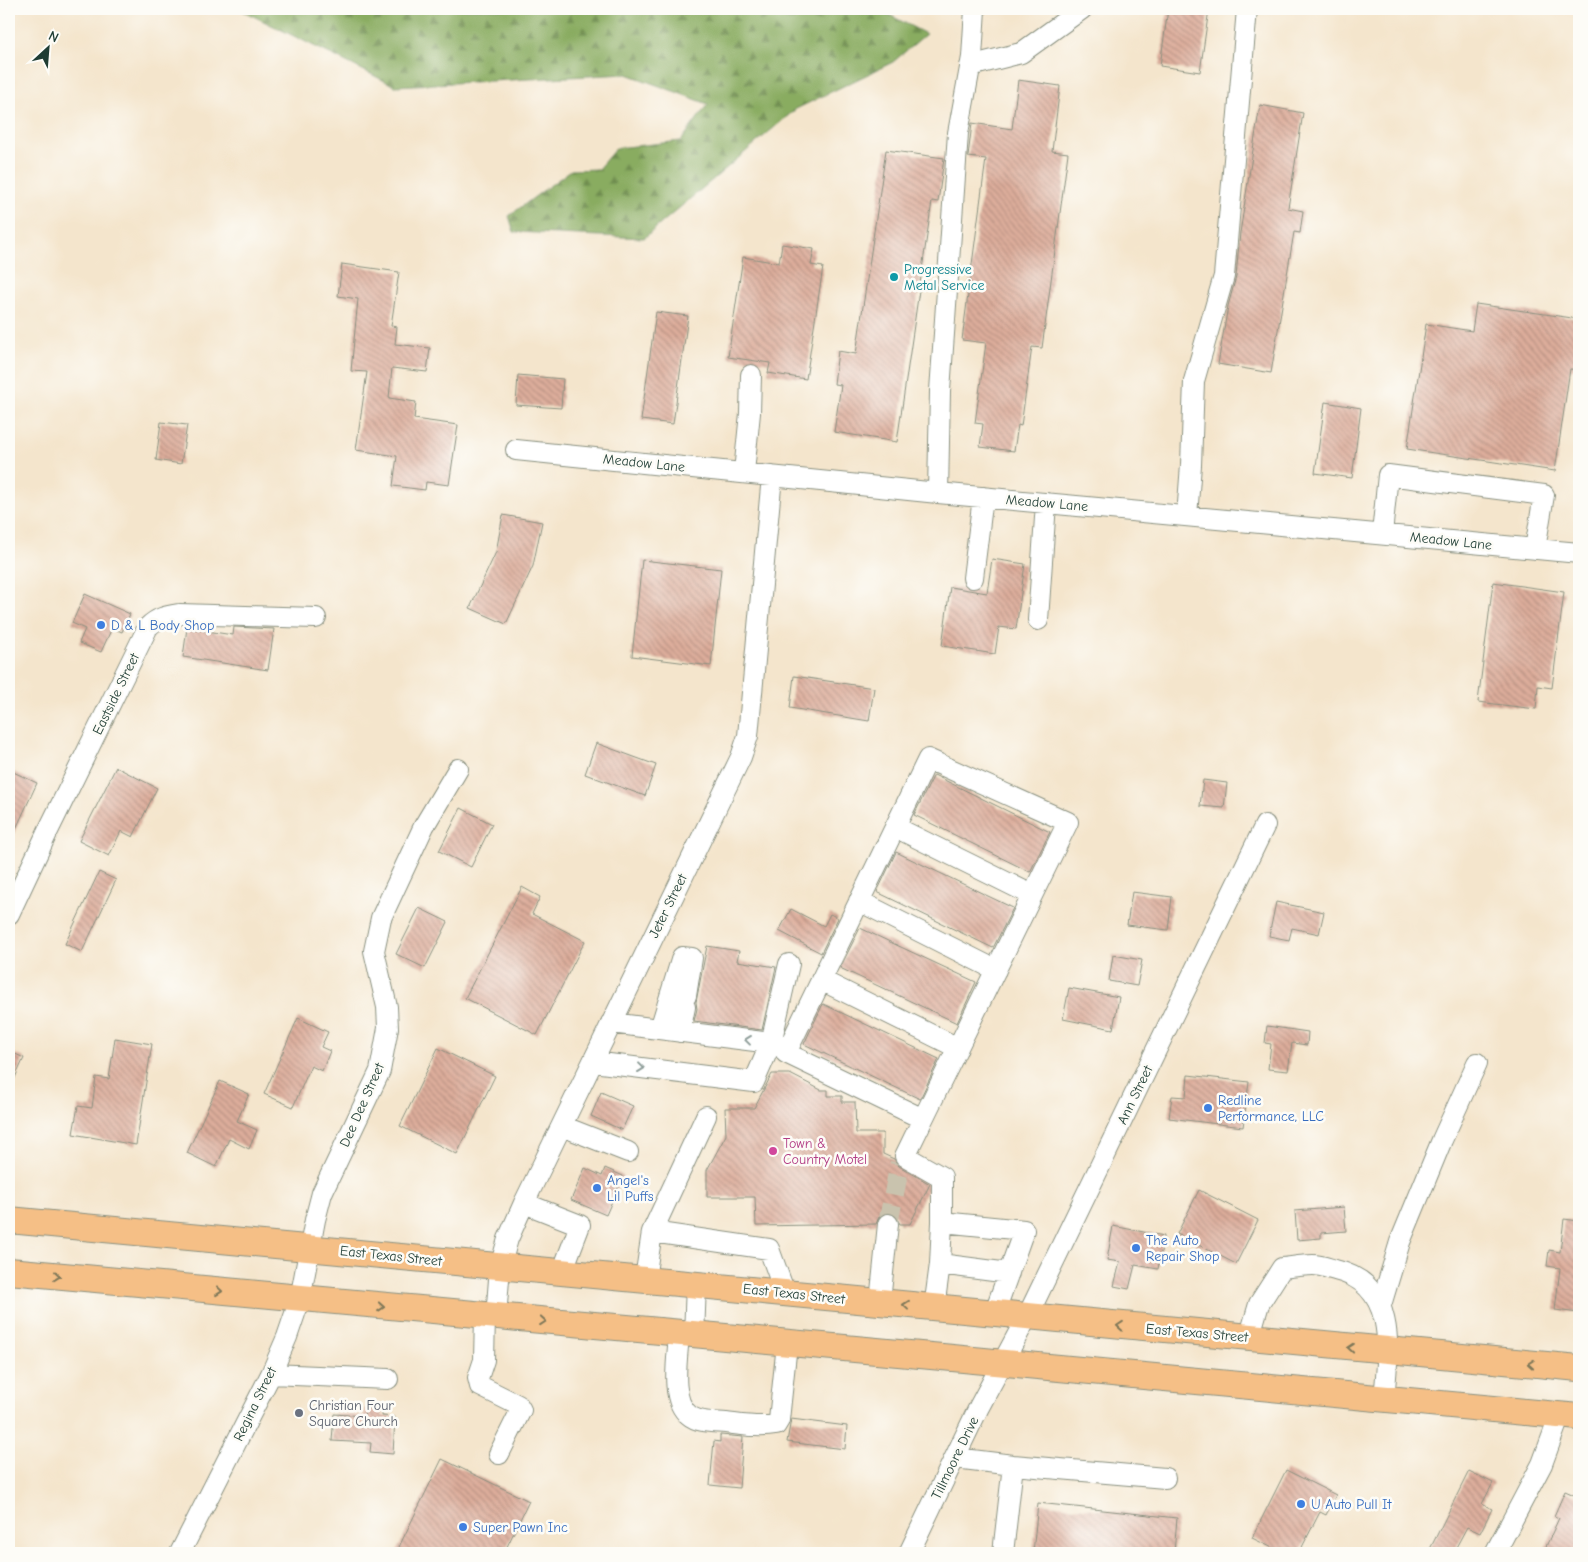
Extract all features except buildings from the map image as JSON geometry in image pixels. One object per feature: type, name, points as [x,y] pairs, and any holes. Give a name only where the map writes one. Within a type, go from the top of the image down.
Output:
[{"type":"main road","name":"East Texas Street","points":[[9,1220],[1579,1368]]},
{"type":"main road","points":[[9,1271],[1570,1416]]},
{"type":"street","points":[[938,493],[940,391],[958,133],[970,66],[975,9]]},
{"type":"street","points":[[970,66],[1021,53],[1082,9]]},
{"type":"street","points":[[1187,516],[1194,381],[1224,276],[1246,9]]},
{"type":"street","points":[[744,472],[750,413],[751,375]]},
{"type":"street","name":"Meadow Lane","points":[[516,450],[938,493],[1579,553]]},
{"type":"street","points":[[1382,534],[1388,475],[1544,495],[1536,549]]},
{"type":"street","name":"Jeter Street","points":[[500,1454],[521,1410],[518,1404],[480,1386],[478,1378],[484,1360],[490,1316],[508,1238],[741,757],[748,736],[772,476]]},
{"type":"street","points":[[973,578],[983,510],[983,497]]},
{"type":"street","points":[[1038,620],[1046,503]]},
{"type":"street","name":"Eastside Street","points":[[9,914],[148,627],[155,620],[180,614],[316,618]]},
{"type":"street","points":[[923,1119],[786,1052],[928,759],[1068,822],[958,1048],[923,1119],[903,1159],[942,1177],[940,1264],[934,1308]]},
{"type":"street","name":"Dee Dee Street","points":[[310,1248],[322,1193],[382,1064],[388,1028],[387,1007],[374,951],[381,918],[424,826],[458,769]]},
{"type":"street","name":"Ann Street","points":[[1003,1363],[1265,825]]},
{"type":"street","points":[[895,826],[1032,895]]},
{"type":"street","points":[[859,901],[996,970]]},
{"type":"street","points":[[660,1029],[682,957],[692,958],[680,1032]]},
{"type":"street","points":[[592,1062],[754,1082],[771,1043],[789,964]]},
{"type":"street","points":[[821,980],[958,1048]]},
{"type":"street","points":[[611,1023],[771,1043]]},
{"type":"street","points":[[1384,1398],[1388,1351],[1381,1305],[1400,1242],[1442,1140],[1477,1063]]},
{"type":"street","points":[[645,1279],[652,1232],[706,1116]]},
{"type":"street","points":[[562,1126],[628,1152]]},
{"type":"street","points":[[524,1203],[580,1225],[562,1272]]},
{"type":"street","points":[[942,1222],[1024,1230],[994,1314]]},
{"type":"street","points":[[880,1302],[888,1224]]},
{"type":"street","points":[[652,1232],[769,1249],[785,1293]]},
{"type":"street","name":"Regina Street","points":[[180,1553],[270,1374],[286,1337],[300,1299],[310,1248]]},
{"type":"street","points":[[940,1264],[1009,1273]]},
{"type":"street","points":[[1249,1338],[1259,1304],[1282,1268],[1313,1265],[1346,1273],[1368,1286],[1381,1305]]},
{"type":"street","points":[[696,1284],[676,1381],[682,1408],[690,1416],[701,1420],[765,1427],[776,1425],[779,1420],[787,1344]]},
{"type":"street","name":"Tillmoore Drive","points":[[909,1553],[1003,1363]]},
{"type":"street","points":[[270,1374],[388,1379]]},
{"type":"street","points":[[1495,1553],[1542,1464],[1570,1416]]},
{"type":"street","points":[[955,1458],[1165,1478]]},
{"type":"street","points":[[1003,1553],[1013,1465]]},
{"type":"green space","points":[[239,9],[878,9],[926,34],[893,62],[796,109],[644,238],[514,232],[509,216],[571,170],[598,169],[616,148],[681,141],[708,104],[627,74],[395,86]]},
{"type":"tunnel","points":[[888,1224],[900,1163]]},
{"type":"place","name":"Progressive Metal Service","points":[[894,277]]},
{"type":"place","name":"D & L Body Shop","points":[[101,625]]},
{"type":"place","name":"Redline Performance, LLC","points":[[1208,1108]]},
{"type":"place","name":"Town & Country Motel","points":[[773,1151]]},
{"type":"place","name":"Angel's Lil Puffs","points":[[597,1188]]},
{"type":"place","name":"The Auto Repair Shop","points":[[1136,1248]]},
{"type":"place","name":"Christian Four Square Church","points":[[299,1413]]},
{"type":"place","name":"U Auto Pull It","points":[[1301,1504]]},
{"type":"place","name":"Super Pawn Inc","points":[[463,1527]]}]
